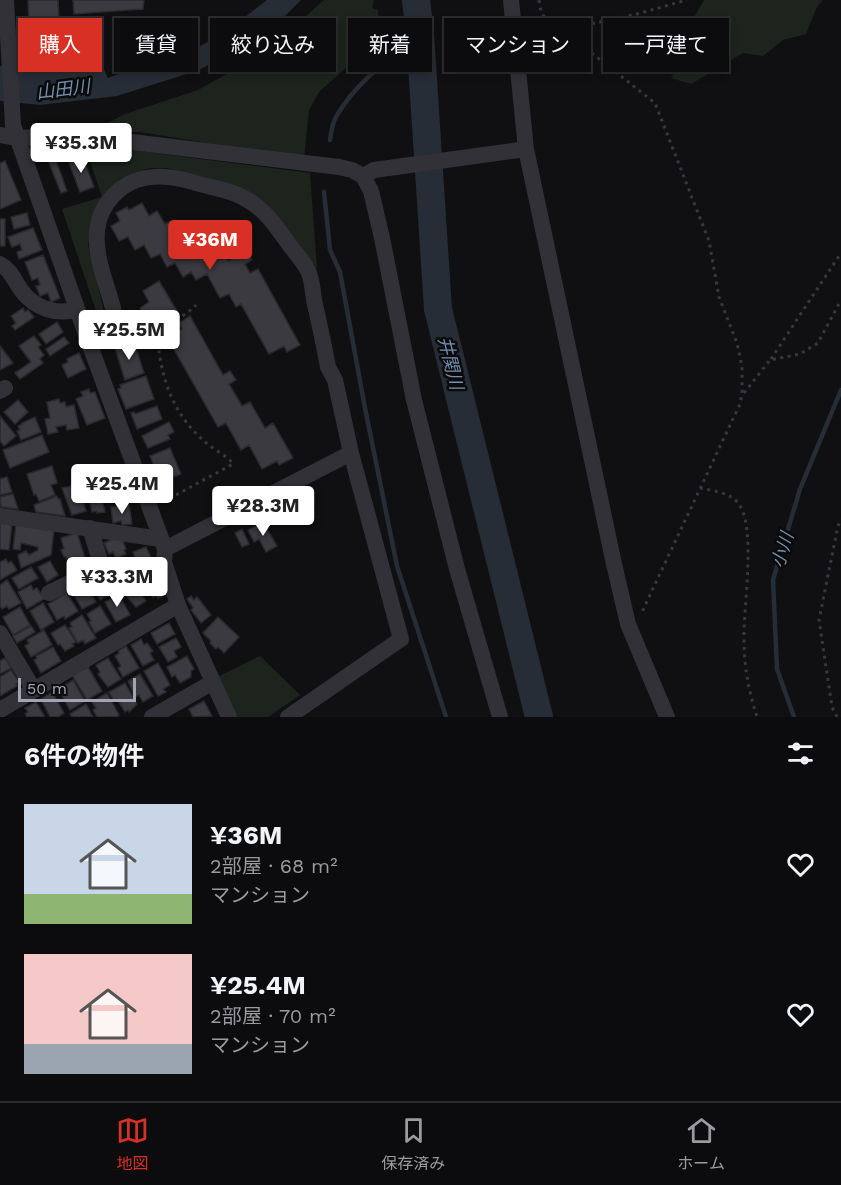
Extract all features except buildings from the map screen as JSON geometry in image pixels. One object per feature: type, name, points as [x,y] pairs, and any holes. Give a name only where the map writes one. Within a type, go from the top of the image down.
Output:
[{"type":"street","points":[[6,0],[10,133],[163,544],[165,562],[178,605],[229,717]]},
{"type":"street","points":[[511,0],[524,149],[614,564],[633,636],[667,717]]},
{"type":"street","points":[[10,133],[106,139],[339,167],[368,173],[524,149]]},
{"type":"street","points":[[368,173],[414,400],[457,569],[500,717]]},
{"type":"street","points":[[89,343],[104,339],[114,332],[116,324],[96,243],[98,223],[113,196],[136,180],[158,177],[189,181],[243,197],[271,219],[309,273],[328,367],[335,380],[351,453],[401,639],[288,717]]},
{"type":"street","points":[[0,264],[8,270],[25,294],[38,305],[59,313],[77,309]]},
{"type":"street","points":[[0,516],[90,528],[163,544],[351,453]]},
{"type":"street","points":[[49,593],[102,567],[90,528]]},
{"type":"street","points":[[0,710],[178,605]]},
{"type":"street","points":[[0,633],[34,690]]},
{"type":"street","points":[[152,717],[213,681]]},
{"type":"path","points":[[539,0],[540,10],[544,18]]},
{"type":"path","points":[[591,24],[687,0]]},
{"type":"path","points":[[591,53],[655,103],[709,241],[719,297],[737,343],[742,367],[741,404],[652,589],[633,636]]},
{"type":"path","points":[[742,394],[770,360],[841,253]]},
{"type":"path","points":[[770,360],[800,354],[818,343],[841,300]]},
{"type":"path","points":[[159,505],[232,464],[194,432],[176,408],[163,376],[158,343],[165,326],[185,316],[196,305]]},
{"type":"path","points":[[114,332],[122,335],[143,329],[149,338],[158,343]]},
{"type":"path","points":[[700,488],[722,493],[738,503],[746,519],[748,560],[744,640],[748,688],[757,717]]},
{"type":"path","points":[[837,717],[832,707],[819,620],[841,519]]},
{"type":"shaded area","points":[[324,0],[374,0],[372,8],[378,10],[378,18],[348,18],[348,66],[319,92],[309,110],[304,159],[140,132],[91,132],[125,114],[198,90],[230,72],[336,72],[336,18],[304,18]]},
{"type":"shaded area","points":[[704,0],[823,0],[817,7],[806,34],[783,40],[763,56],[743,53],[729,61],[729,18],[694,18]]},
{"type":"shaded area","points":[[675,72],[711,72],[691,84],[671,78]]},
{"type":"shaded area","points":[[84,144],[310,173],[317,269],[268,205],[235,185],[167,168],[151,168],[133,173],[120,179],[104,194],[90,223],[88,245],[107,324],[102,329],[62,209],[102,197]]},
{"type":"shaded area","points":[[260,656],[300,695],[268,717],[237,717],[219,676]]},
{"type":"water","points":[[267,0],[301,0],[282,18],[244,18]]},
{"type":"water","points":[[210,40],[210,64],[198,70],[198,47]]},
{"type":"water","name":"山田川","points":[[0,66],[18,68],[18,72],[102,72],[102,66],[108,78],[124,72],[193,72],[117,96],[40,105],[0,101]]},
{"type":"waterway","name":"井関川","points":[[416,0],[438,309],[539,717]]},
{"type":"waterway","points":[[330,140],[335,120],[344,105],[374,72]]},
{"type":"waterway","points":[[324,192],[330,250],[340,272],[397,566],[446,717]]},
{"type":"waterway","name":"小川","points":[[794,717],[777,669],[773,580],[800,489],[841,390]]}]
